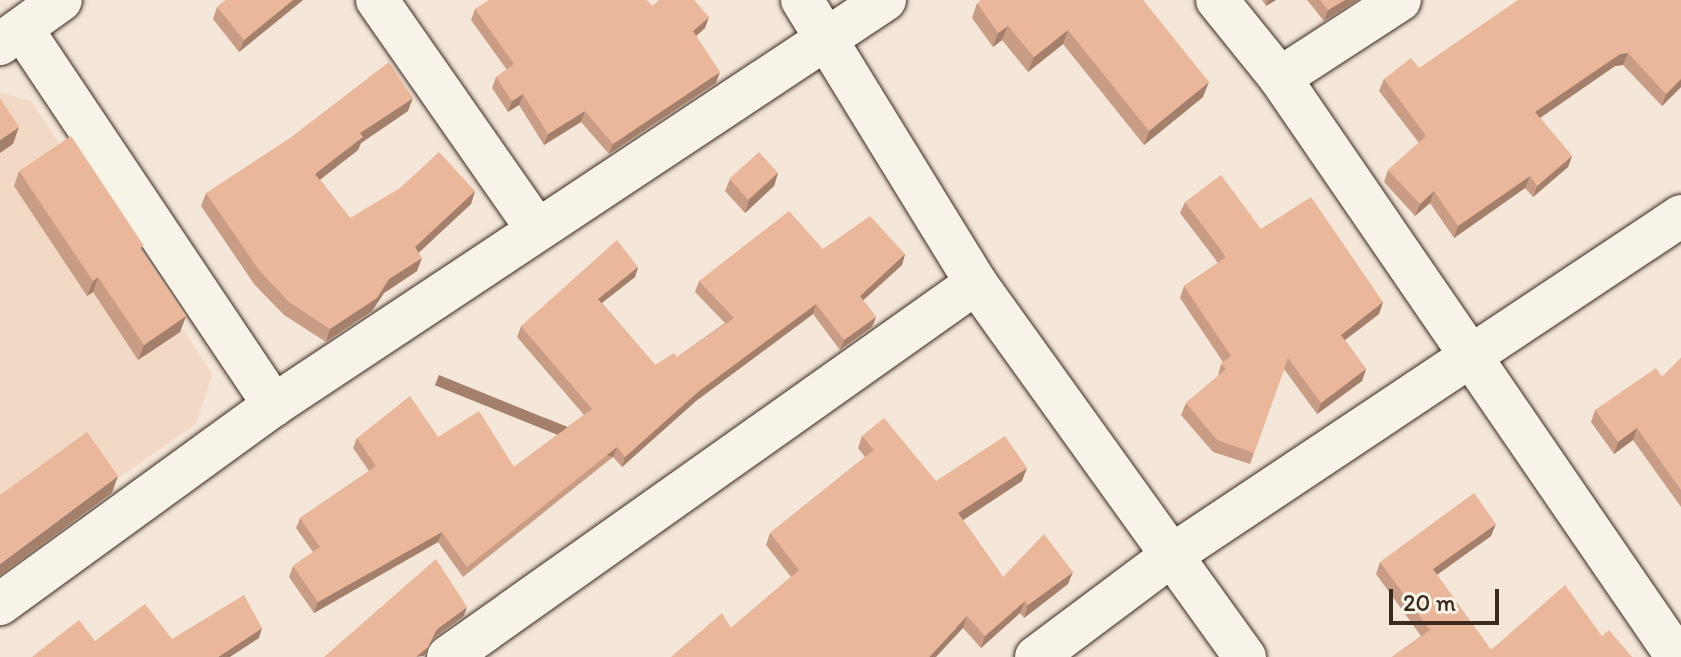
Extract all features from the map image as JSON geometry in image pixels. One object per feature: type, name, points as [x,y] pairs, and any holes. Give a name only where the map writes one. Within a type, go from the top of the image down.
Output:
[{"type":"street","points":[[61,0],[11,37],[274,405]]},
{"type":"street","points":[[377,0],[536,228]]},
{"type":"street","points":[[802,0],[976,283],[1175,553],[1245,657]]},
{"type":"street","points":[[0,604],[274,405],[536,228],[885,0]]},
{"type":"street","points":[[1217,0],[1280,78],[1677,657]]},
{"type":"street","points":[[1280,78],[1400,0]]},
{"type":"street","points":[[1036,657],[1175,553],[1681,216]]},
{"type":"street","points":[[448,657],[976,283]]},
{"type":"shaded area","points":[[0,92],[31,101],[213,375],[195,425],[0,560]]},
{"type":"building","points":[[226,0],[293,0],[244,40],[217,7]]},
{"type":"building","points":[[489,0],[647,0],[652,6],[659,0],[694,0],[709,17],[693,31],[720,72],[613,144],[585,111],[548,134],[523,94],[512,101],[496,77],[514,64],[475,9]]},
{"type":"building","points":[[981,0],[1143,0],[1209,82],[1149,131],[1068,30],[1034,57],[1008,26],[998,33],[977,3]]},
{"type":"building","points":[[1320,0],[1345,0],[1328,10]]},
{"type":"building","points":[[1518,0],[1681,0],[1681,79],[1666,94],[1628,53],[1620,54],[1535,112],[1572,156],[1537,186],[1530,176],[1458,226],[1434,191],[1420,204],[1388,170],[1426,136],[1384,79],[1411,58],[1419,68]]},
{"type":"building","points":[[389,62],[413,98],[360,133],[363,137],[315,174],[350,218],[400,188],[439,152],[475,191],[415,247],[422,258],[389,279],[377,298],[330,329],[289,302],[259,270],[206,193],[290,138]]},
{"type":"building","points":[[0,98],[19,127],[0,140]]},
{"type":"building","points":[[71,136],[186,316],[144,345],[98,277],[93,281],[19,171]]},
{"type":"building","points":[[759,152],[778,173],[748,200],[729,179]]},
{"type":"building","points":[[1221,175],[1261,229],[1311,197],[1383,302],[1341,335],[1366,369],[1321,403],[1288,358],[1254,453],[1217,440],[1186,403],[1226,369],[1221,364],[1231,356],[1184,286],[1226,257],[1185,202]]},
{"type":"building","points":[[789,211],[823,249],[870,216],[905,254],[860,296],[876,317],[844,340],[816,304],[699,391],[625,457],[617,447],[467,567],[442,532],[318,602],[293,566],[320,547],[300,518],[376,466],[357,438],[410,396],[438,437],[479,411],[514,467],[592,409],[521,326],[617,240],[638,267],[598,299],[655,365],[674,353],[677,357],[734,318],[699,281]]},
{"type":"building","points":[[1681,358],[1681,490],[1637,428],[1618,442],[1595,410],[1656,368],[1662,377]]},
{"type":"building","points":[[884,418],[936,481],[1005,436],[1027,468],[958,513],[1003,577],[1044,534],[1073,572],[1028,605],[1025,601],[985,636],[967,616],[929,657],[671,657],[722,613],[731,628],[799,570],[770,533],[874,450],[862,436]]},
{"type":"building","points":[[87,432],[118,476],[0,564],[0,495]]},
{"type":"building","points":[[1474,493],[1496,524],[1433,569],[1491,650],[1565,585],[1602,636],[1609,630],[1632,657],[1392,657],[1430,630],[1380,562]]},
{"type":"building","points":[[436,559],[467,607],[437,629],[428,647],[416,657],[324,657]]},
{"type":"building","points":[[244,595],[262,628],[218,657],[32,657],[79,620],[95,641],[145,604],[172,639]]}]
